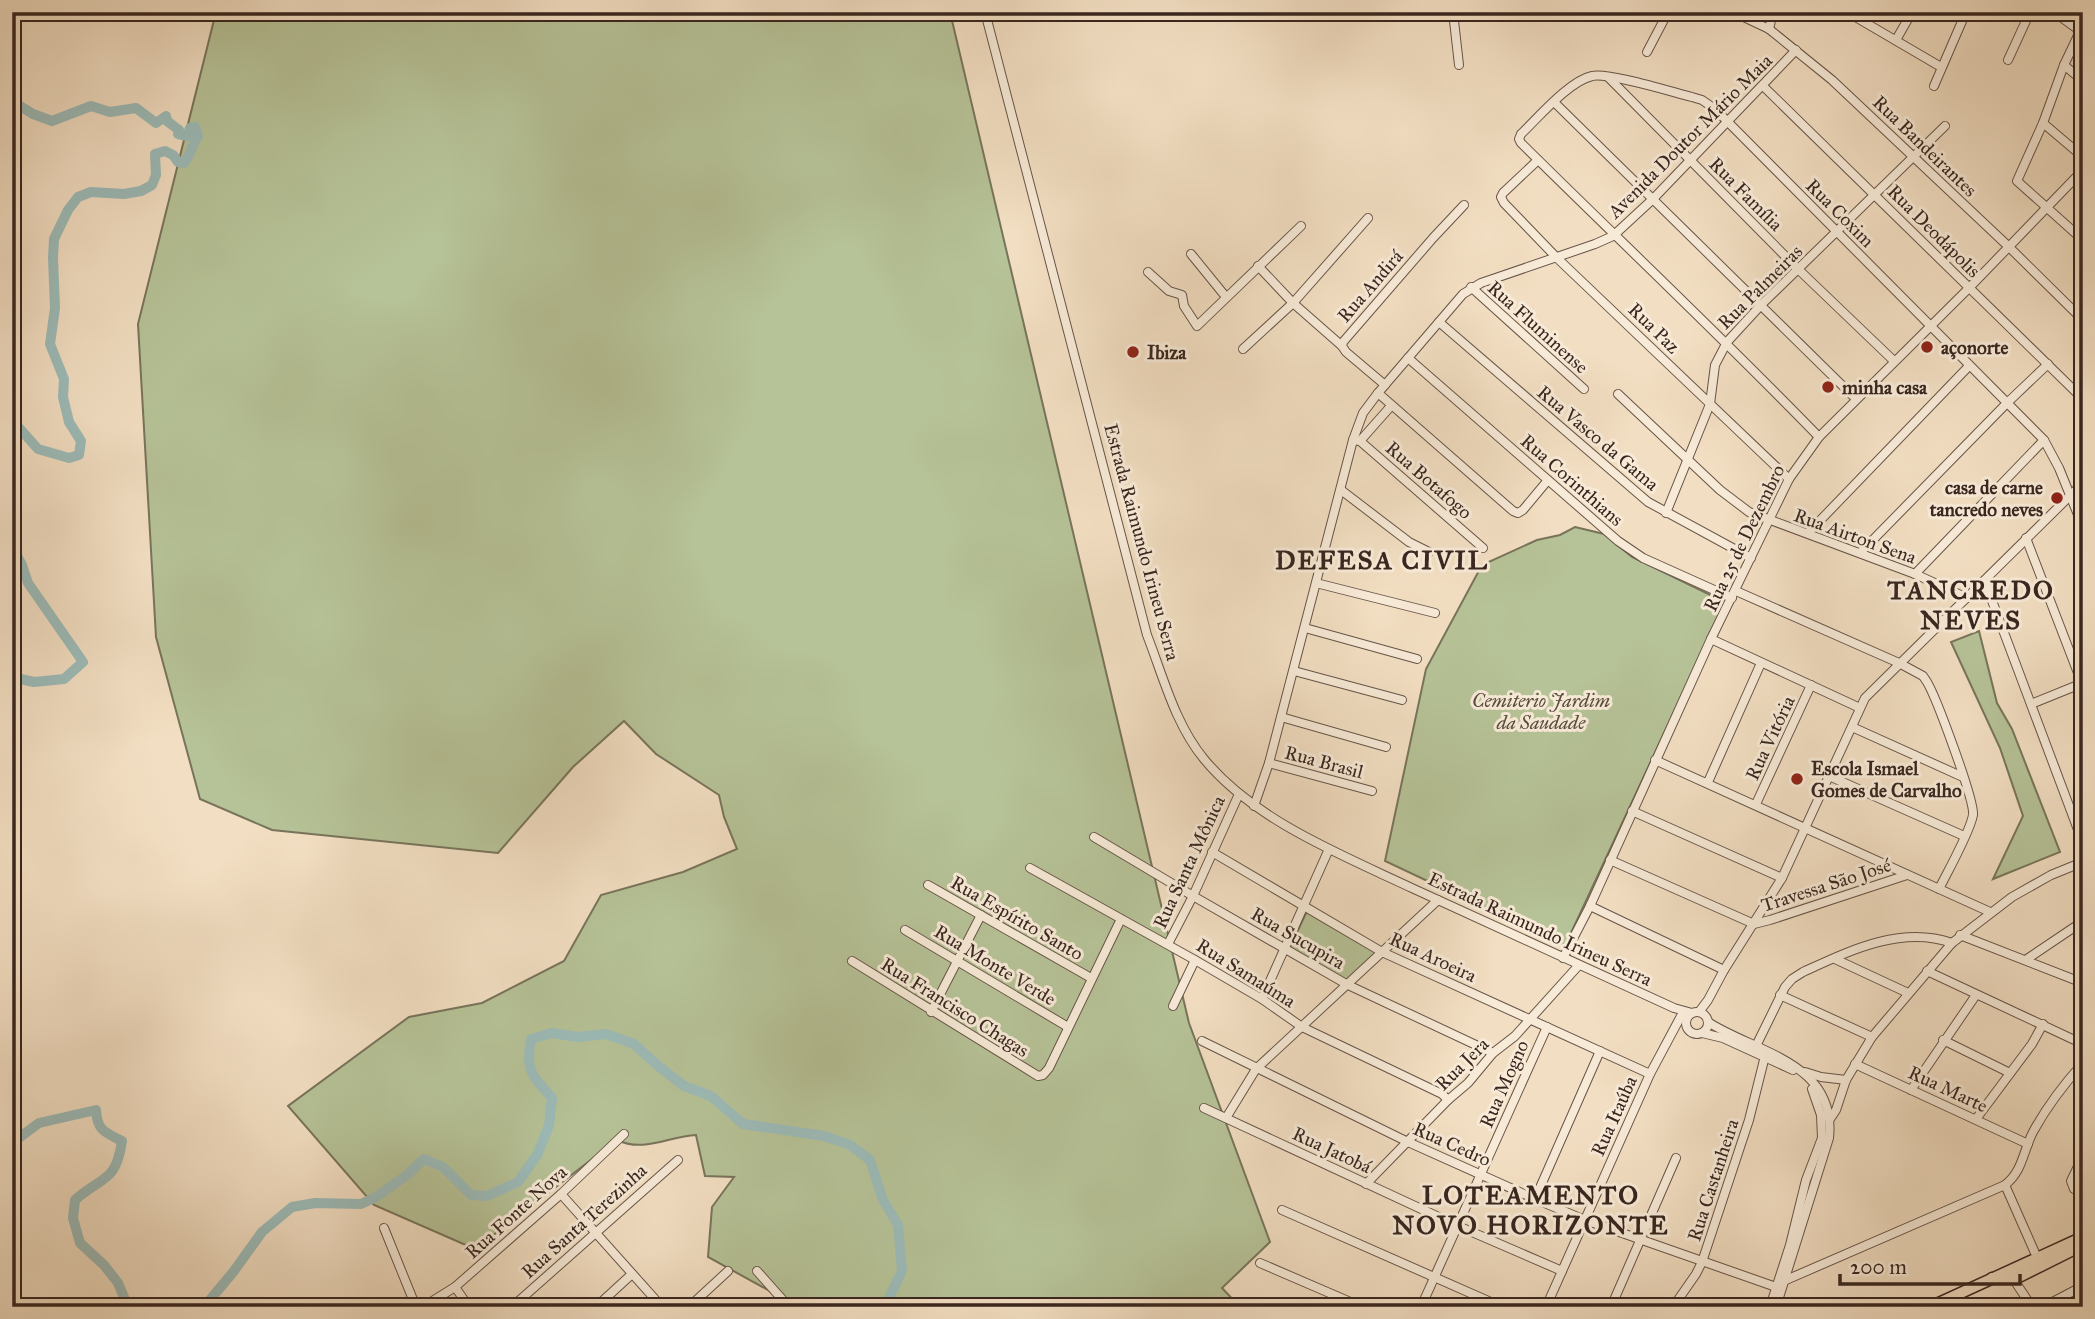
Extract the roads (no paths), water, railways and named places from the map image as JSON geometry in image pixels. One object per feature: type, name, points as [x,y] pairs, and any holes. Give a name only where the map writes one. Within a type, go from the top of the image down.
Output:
[{"type":"main road","points":[[1930,1307],[1991,1278],[2017,1272],[2083,1237]]},
{"type":"main road","points":[[2038,1261],[2083,1245]]},
{"type":"street","name":"Estrada Raimundo Irineu Serra","points":[[985,12],[1147,635],[1188,737],[1204,759],[1254,806],[1329,849],[1674,1008],[1695,1012]]},
{"type":"street","points":[[1453,12],[1459,65]]},
{"type":"street","points":[[1647,52],[1668,12]]},
{"type":"street","name":"Rua Bandeirantes","points":[[1732,12],[1769,29],[1796,50],[1863,109],[2083,320]]},
{"type":"street","points":[[1769,29],[1773,12]]},
{"type":"street","points":[[1847,12],[1941,67]]},
{"type":"street","points":[[1896,40],[1912,12]]},
{"type":"street","points":[[1934,86],[1964,16],[1950,12]]},
{"type":"street","points":[[2008,60],[2030,12]]},
{"type":"street","points":[[2054,12],[2082,30],[2064,65],[2043,123],[2017,181],[2083,240]]},
{"type":"street","name":"Avenida Doutor Mário Maia","points":[[1254,806],[1269,763],[1363,413],[1471,287],[1613,236],[1653,199],[1796,50]]},
{"type":"street","points":[[2064,65],[2083,81]]},
{"type":"street","points":[[1608,77],[1585,79],[1555,102],[1519,139],[1613,236],[1727,342],[1819,437]]},
{"type":"street","name":"Rua Coxim","points":[[1608,77],[1702,100],[1728,122],[2044,440],[2071,495],[2083,527]]},
{"type":"street","name":"Rua Família","points":[[1608,77],[1799,270],[1894,361]]},
{"type":"street","name":"Rua Deodápolis","points":[[1763,86],[2083,399]]},
{"type":"street","points":[[1555,102],[1856,399]]},
{"type":"street","points":[[2043,123],[2083,157]]},
{"type":"street","name":"Rua Palmeiras","points":[[1666,513],[1710,404],[1715,365],[1727,342],[1761,305],[1945,126]]},
{"type":"street","name":"Rua Paz","points":[[1538,160],[1501,197],[1557,258],[1789,479]]},
{"type":"street","name":"Rua 25 de Dezembro","points":[[1563,958],[1590,906],[1711,639],[1789,479],[1819,437],[2083,170]]},
{"type":"street","name":"Rua Andirá","points":[[1385,386],[1342,346],[1464,205]]},
{"type":"street","points":[[1243,349],[1293,303],[1368,218]]},
{"type":"street","points":[[1147,272],[1170,290],[1182,295],[1184,306],[1197,326],[1301,226]]},
{"type":"street","points":[[1191,254],[1226,297]]},
{"type":"street","points":[[1258,266],[1293,303],[1342,346]]},
{"type":"street","name":"Rua Fluminense","points":[[1471,287],[1584,389]]},
{"type":"street","name":"Rua Vasco da Gama","points":[[1439,322],[1648,502],[1751,558]]},
{"type":"street","name":"Rua Corinthians","points":[[1408,358],[1602,528],[1632,551],[1899,663],[1923,676],[1930,687],[1973,808],[1973,815],[1939,889]]},
{"type":"street","points":[[1860,553],[2007,403],[2048,365]]},
{"type":"street","points":[[1808,533],[1969,366]]},
{"type":"street","points":[[1378,393],[1513,511],[1518,513],[1522,510],[1548,480]]},
{"type":"street","name":"Rua Airton Sena","points":[[1618,394],[1736,504],[1749,512],[1915,574],[1966,598]]},
{"type":"street","points":[[1356,441],[1391,406]]},
{"type":"street","points":[[1915,574],[2044,440]]},
{"type":"street","name":"Rua Botafogo","points":[[1356,441],[1483,548]]},
{"type":"street","points":[[1776,1307],[1786,1280],[1822,1138],[1820,1108],[1811,1087],[1799,1074],[1723,1038],[1693,1033],[1686,1027],[1683,1019],[1708,1000],[1782,878],[1865,698],[2083,483]]},
{"type":"street","points":[[1341,490],[1409,542],[1429,552]]},
{"type":"street","points":[[2026,538],[2082,684],[2031,704]]},
{"type":"street","points":[[1985,582],[2083,843]]},
{"type":"street","points":[[1316,583],[1435,612]]},
{"type":"street","points":[[1305,628],[1417,659]]},
{"type":"street","points":[[1711,639],[1860,708]]},
{"type":"street","points":[[1708,782],[1761,663]]},
{"type":"street","points":[[1294,671],[1402,700]]},
{"type":"street","name":"Rua Vitória","points":[[1756,804],[1811,685]]},
{"type":"street","points":[[1280,717],[1386,747]]},
{"type":"street","points":[[1852,727],[1963,777]]},
{"type":"street","points":[[1656,760],[1990,912]]},
{"type":"street","name":"Rua Brasil","points":[[1269,763],[1372,791]]},
{"type":"street","points":[[1829,776],[1964,836]]},
{"type":"street","name":"Rua Santa Mônica","points":[[1168,944],[1239,794]]},
{"type":"street","points":[[1632,811],[1782,878]]},
{"type":"street","name":"Rua Sucupira","points":[[1094,837],[1348,985],[1493,1053]]},
{"type":"street","points":[[1262,999],[1329,849]]},
{"type":"street","name":"Rua Aroeira","points":[[1212,852],[1382,952],[1650,1074]]},
{"type":"street","points":[[1610,860],[1754,923]]},
{"type":"street","points":[[1830,1119],[1836,1110],[1846,1080],[1872,1037],[1952,943],[1990,912],[2034,884],[2083,862]]},
{"type":"street","name":"Rua Samaúma","points":[[1030,868],[1168,944],[1262,999],[1302,1027],[1442,1094],[1448,1100]]},
{"type":"street","name":"Travessa São José","points":[[1754,923],[1907,875]]},
{"type":"street","name":"Rua Espírito Santo","points":[[928,885],[1091,978]]},
{"type":"street","points":[[1226,1118],[1256,1069],[1438,900]]},
{"type":"street","points":[[1590,906],[1724,970]]},
{"type":"street","points":[[931,1012],[981,915]]},
{"type":"street","points":[[1069,1027],[1121,919]]},
{"type":"street","points":[[2027,960],[2076,926],[2083,924]]},
{"type":"street","name":"Rua Monte Verde","points":[[905,930],[1069,1027]]},
{"type":"street","points":[[1960,935],[2083,983]]},
{"type":"street","points":[[1756,1046],[1780,995],[1792,979],[1835,958],[1889,938],[1926,937],[1952,943]]},
{"type":"street","points":[[1835,958],[1908,993]]},
{"type":"street","points":[[1172,1006],[1195,960]]},
{"type":"street","name":"Rua Francisco Chagas","points":[[852,961],[1038,1076],[1043,1075],[1048,1068],[1069,1027]]},
{"type":"street","name":"Rua Jera","points":[[1366,1184],[1468,1083],[1493,1053],[1515,1035],[1579,965]]},
{"type":"street","points":[[1927,971],[2083,1044]]},
{"type":"street","points":[[1780,995],[1872,1037]]},
{"type":"street","points":[[1911,1090],[1976,995]]},
{"type":"street","points":[[1702,1033],[1707,1020],[1708,1000]]},
{"type":"street","name":"Estrada Raimundo Irineu Serra","points":[[1674,1008],[1683,1019]]},
{"type":"street","points":[[1695,1012],[1726,1034],[1785,1059],[1803,1072],[1823,1099],[1830,1119],[1829,1138],[1808,1191],[1770,1307]]},
{"type":"street","name":"Rua Itaúba","points":[[1546,1307],[1650,1074],[1683,1019]]},
{"type":"street","points":[[1976,1119],[2032,1044],[2043,1024]]},
{"type":"street","name":"Rua Mogno","points":[[1421,1307],[1547,1027]]},
{"type":"street","points":[[1943,1040],[2010,1073]]},
{"type":"street","name":"Rua Cedro","points":[[1202,1041],[1408,1142],[1535,1199],[1585,1220],[1776,1287]]},
{"type":"street","points":[[1535,1199],[1600,1051]]},
{"type":"street","name":"Rua Castanheira","points":[[1673,1307],[1703,1262],[1749,1120],[1765,1056]]},
{"type":"street","points":[[1786,1280],[2005,1185],[2022,1164],[2028,1144],[2045,1114],[2083,1063]]},
{"type":"street","name":"Rua Marte","points":[[1855,1064],[2028,1144]]},
{"type":"street","points":[[1803,1072],[1846,1080]]},
{"type":"street","name":"Rua Jatobá","points":[[1204,1108],[1458,1226],[1562,1271]]},
{"type":"street","name":"Rua Fonte Nova","points":[[423,1307],[455,1287],[561,1194],[624,1134]]},
{"type":"street","points":[[2083,1156],[2071,1181],[2074,1189],[2083,1193]]},
{"type":"street","points":[[1611,1307],[1676,1158]]},
{"type":"street","name":"Rua Santa Terezinha","points":[[512,1307],[678,1160]]},
{"type":"street","points":[[2005,1185],[2038,1261]]},
{"type":"street","points":[[561,1194],[662,1307]]},
{"type":"street","points":[[1282,1210],[1502,1307]]},
{"type":"street","points":[[384,1228],[415,1307]]},
{"type":"street","points":[[1260,1263],[1362,1307]]},
{"type":"street","points":[[689,1307],[728,1271]]},
{"type":"street","points":[[757,1271],[789,1307]]},
{"type":"street","points":[[2017,1272],[2030,1303]]},
{"type":"street","points":[[596,1307],[632,1274]]},
{"type":"street","points":[[2043,1307],[2083,1286]]},
{"type":"street","points":[[455,1287],[469,1307]]},
{"type":"street","points":[[771,1307],[781,1298]]},
{"type":"waterway","points":[[12,101],[33,114],[52,121],[91,106],[110,112],[136,108],[156,123],[166,116],[167,121],[179,130],[178,134],[187,136],[190,128],[195,127],[198,136],[184,163],[178,162],[173,155],[165,151],[155,154],[156,175],[152,185],[141,191],[124,194],[91,192],[78,197],[68,210],[54,239],[55,308],[50,344],[64,379],[63,397],[69,422],[81,441],[79,455],[69,458],[38,449],[12,420]]},
{"type":"waterway","points":[[12,547],[28,583],[83,662],[64,679],[34,682],[12,677]]},
{"type":"waterway","points":[[204,1307],[262,1232],[292,1207],[315,1203],[361,1204],[407,1175],[424,1159],[443,1167],[471,1195],[487,1196],[518,1182],[537,1155],[549,1126],[552,1098],[532,1072],[529,1058],[531,1039],[552,1033],[578,1037],[606,1034],[634,1044],[684,1086],[711,1096],[743,1124],[824,1136],[850,1145],[870,1160],[883,1200],[898,1225],[902,1271],[887,1302],[889,1307]]},
{"type":"waterway","points":[[12,1143],[39,1123],[96,1110],[103,1130],[122,1141],[112,1172],[75,1200],[73,1218],[80,1243],[104,1265],[118,1283],[128,1307]]},
{"type":"place","name":"açonorte","points":[[1927,347]]},
{"type":"place","name":"Ibiza","points":[[1133,352]]},
{"type":"place","name":"minha casa","points":[[1828,387]]},
{"type":"place","name":"casa de carne tancredo neves","points":[[2057,498]]},
{"type":"place","name":"Escola Ismael Gomes de Carvalho","points":[[1797,779]]},
{"type":"district","name":"DEFESA CIVIL","points":[[1382,560]]},
{"type":"district","name":"TANCREDO NEVES","points":[[1971,605]]},
{"type":"district","name":"LOTEAMENTO NOVO HORIZONTE","points":[[1531,1210]]},
{"type":"park label","name":"Cemiterio Jardim da Saudade","points":[[1541,711]]}]
